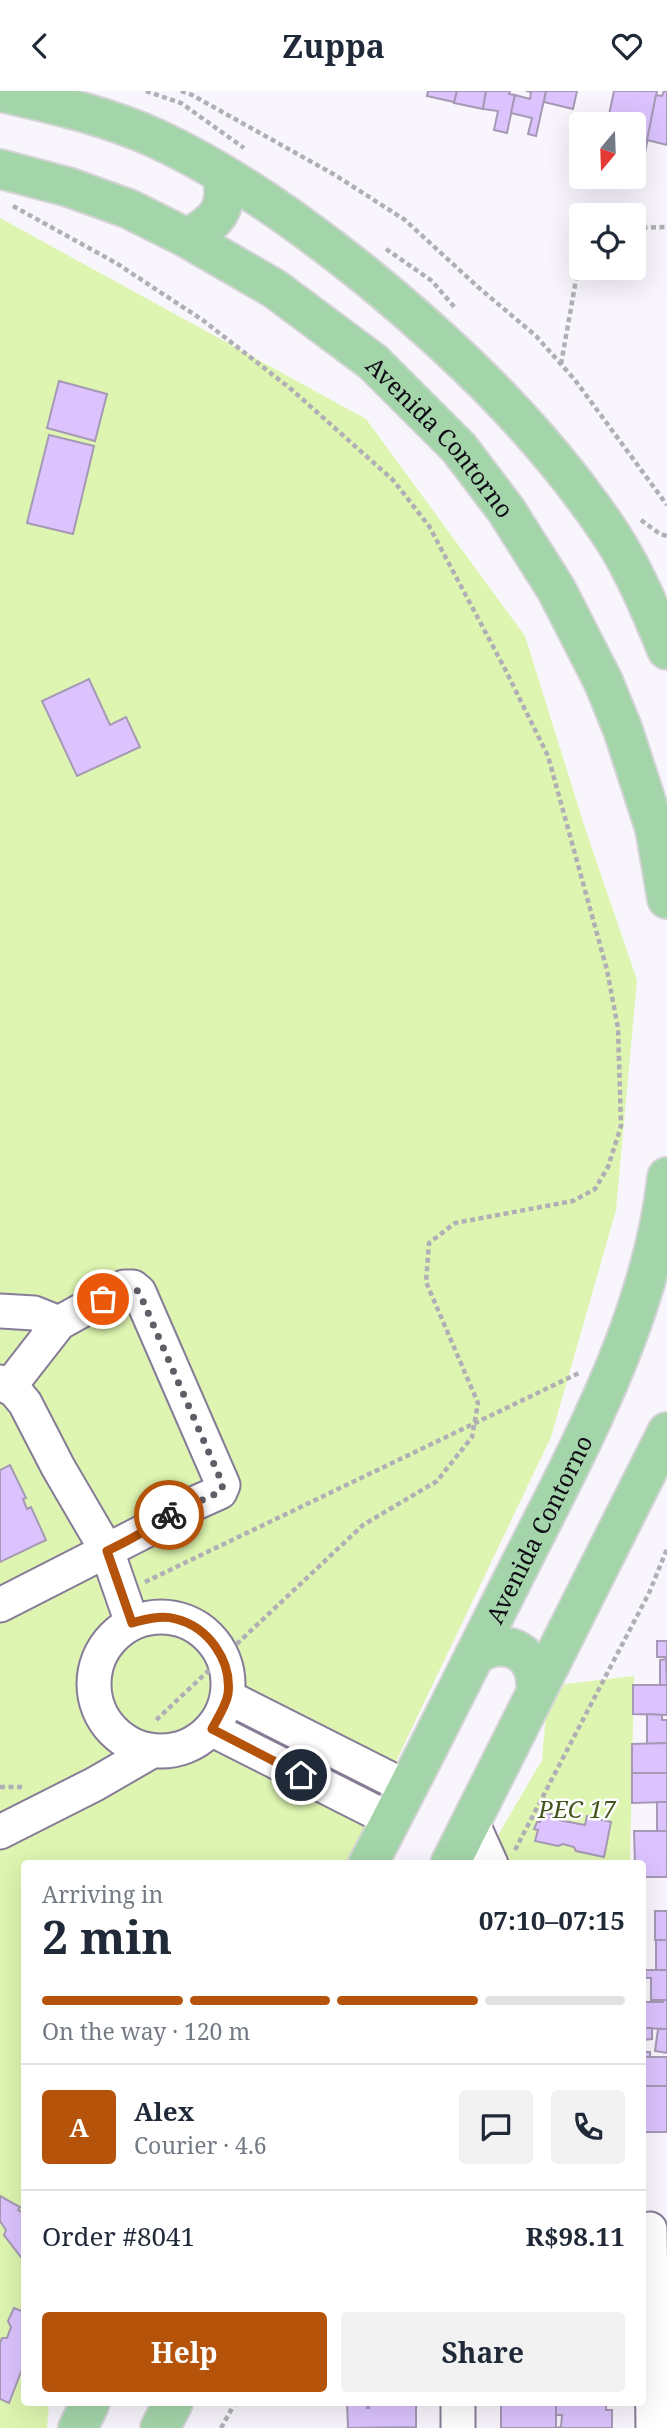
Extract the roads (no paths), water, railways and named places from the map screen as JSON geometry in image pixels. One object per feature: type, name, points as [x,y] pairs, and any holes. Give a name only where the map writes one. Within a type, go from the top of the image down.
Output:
[{"type":"main road","points":[[0,92],[79,100],[221,174],[310,231],[428,326],[504,401],[562,468],[612,536],[643,592],[667,650]]},
{"type":"main road","points":[[187,238],[213,222],[220,211],[224,199],[221,174]]},
{"type":"main road","name":"Avenida Contorno","points":[[5,187],[68,187],[129,209],[187,238],[275,289],[373,362],[459,447],[506,510],[556,589],[603,681],[623,730],[655,829],[667,899]]},
{"type":"main road","name":"Avenida Contorno","points":[[370,1860],[581,1443],[659,1272],[667,1177]]},
{"type":"main road","points":[[452,1860],[667,1432]]},
{"type":"main road","points":[[475,1655],[486,1648],[513,1648],[524,1655],[532,1665],[537,1678],[536,1691]]},
{"type":"main road","points":[[78,2428],[89,2406]]},
{"type":"main road","points":[[160,2428],[171,2406]]},
{"type":"street","points":[[0,1605],[107,1551],[143,1532],[153,1522],[220,1492],[223,1485],[139,1292],[133,1287],[124,1287],[59,1322],[5,1384],[25,1403],[58,1467],[107,1551],[127,1608],[114,1635],[101,1652],[94,1673],[94,1694],[100,1715],[113,1733],[131,1745],[152,1751],[173,1751],[193,1744],[212,1729],[228,1697],[228,1680],[223,1659],[212,1640],[195,1626],[175,1619],[153,1618],[127,1608]]},
{"type":"street","points":[[0,1311],[34,1313],[59,1322]]},
{"type":"street","points":[[228,1697],[399,1804]]},
{"type":"street","points":[[212,1729],[399,1804]]},
{"type":"street","points":[[0,1832],[95,1784],[152,1751]]},
{"type":"street","points":[[471,1820],[503,1858]]},
{"type":"street","points":[[650,2228],[653,2428]]},
{"type":"street","points":[[70,2406],[71,2428]]},
{"type":"street","points":[[458,2406],[458,2428]]},
{"type":"park label","name":"PEC 17","points":[[577,1808]]}]
